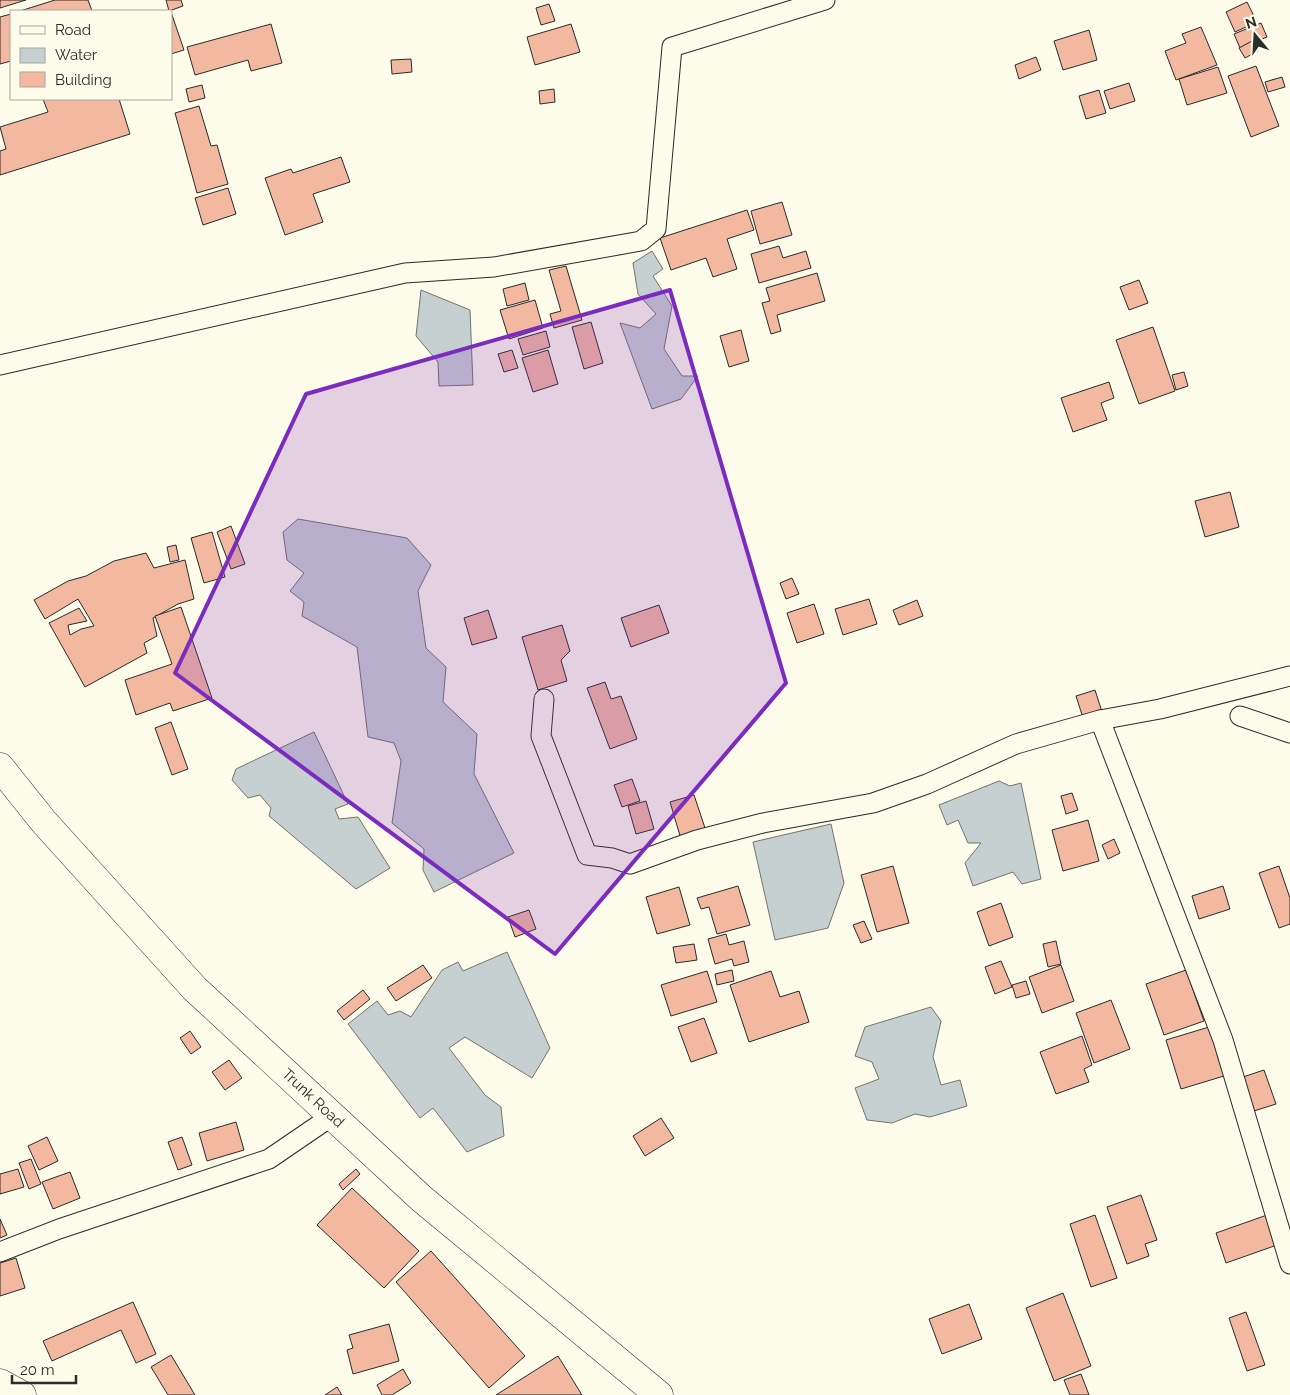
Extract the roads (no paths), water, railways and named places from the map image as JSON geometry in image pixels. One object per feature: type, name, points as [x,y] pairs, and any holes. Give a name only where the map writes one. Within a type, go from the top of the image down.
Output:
[{"type":"main road","name":"Trunk Road","points":[[0,767],[44,822],[195,989],[422,1199],[659,1395]]},
{"type":"main road","points":[[0,1383],[22,1395]]},
{"type":"street","points":[[0,365],[406,273],[494,267],[641,241],[656,229],[672,48],[826,0]]},
{"type":"street","points":[[544,699],[541,736],[587,855],[612,858],[630,864],[697,840],[762,823],[874,803],[927,784],[1016,744],[1100,720],[1160,709],[1290,676]]},
{"type":"street","points":[[1240,716],[1290,734]]},
{"type":"street","points":[[1100,720],[1223,1040],[1290,1264]]},
{"type":"street","points":[[0,1252],[59,1228],[269,1159],[332,1116]]},
{"type":"water","points":[[652,251],[663,269],[653,276],[672,306],[664,349],[682,376],[698,376],[681,399],[652,409],[620,323],[640,328],[656,314],[638,294],[633,263]]},
{"type":"water","points":[[421,290],[470,310],[473,385],[439,386],[438,362],[416,336]]},
{"type":"water","points":[[298,519],[407,538],[431,565],[418,591],[426,648],[446,667],[443,702],[477,734],[474,774],[514,853],[434,892],[423,870],[424,849],[392,823],[401,761],[394,743],[368,737],[357,647],[302,616],[304,602],[290,591],[304,573],[287,560],[283,532]]},
{"type":"water","points":[[314,732],[348,804],[335,809],[339,819],[358,817],[390,868],[356,889],[269,816],[271,808],[260,795],[248,798],[232,780],[236,769]]},
{"type":"water","points":[[999,781],[1010,786],[1021,783],[1041,879],[1022,884],[1013,872],[973,886],[965,863],[981,843],[968,843],[958,820],[947,825],[939,805]]},
{"type":"water","points":[[831,824],[844,883],[828,928],[775,940],[753,842]]},
{"type":"water","points":[[507,952],[550,1048],[532,1078],[465,1037],[449,1048],[485,1095],[501,1107],[504,1136],[467,1152],[433,1108],[420,1118],[348,1024],[377,1001],[388,1015],[400,1011],[411,1017],[442,970],[458,962],[463,971]]},
{"type":"water","points":[[931,1007],[941,1021],[933,1057],[941,1085],[960,1080],[967,1106],[930,1117],[915,1114],[892,1123],[867,1120],[855,1088],[879,1079],[872,1062],[855,1056],[865,1027]]}]
